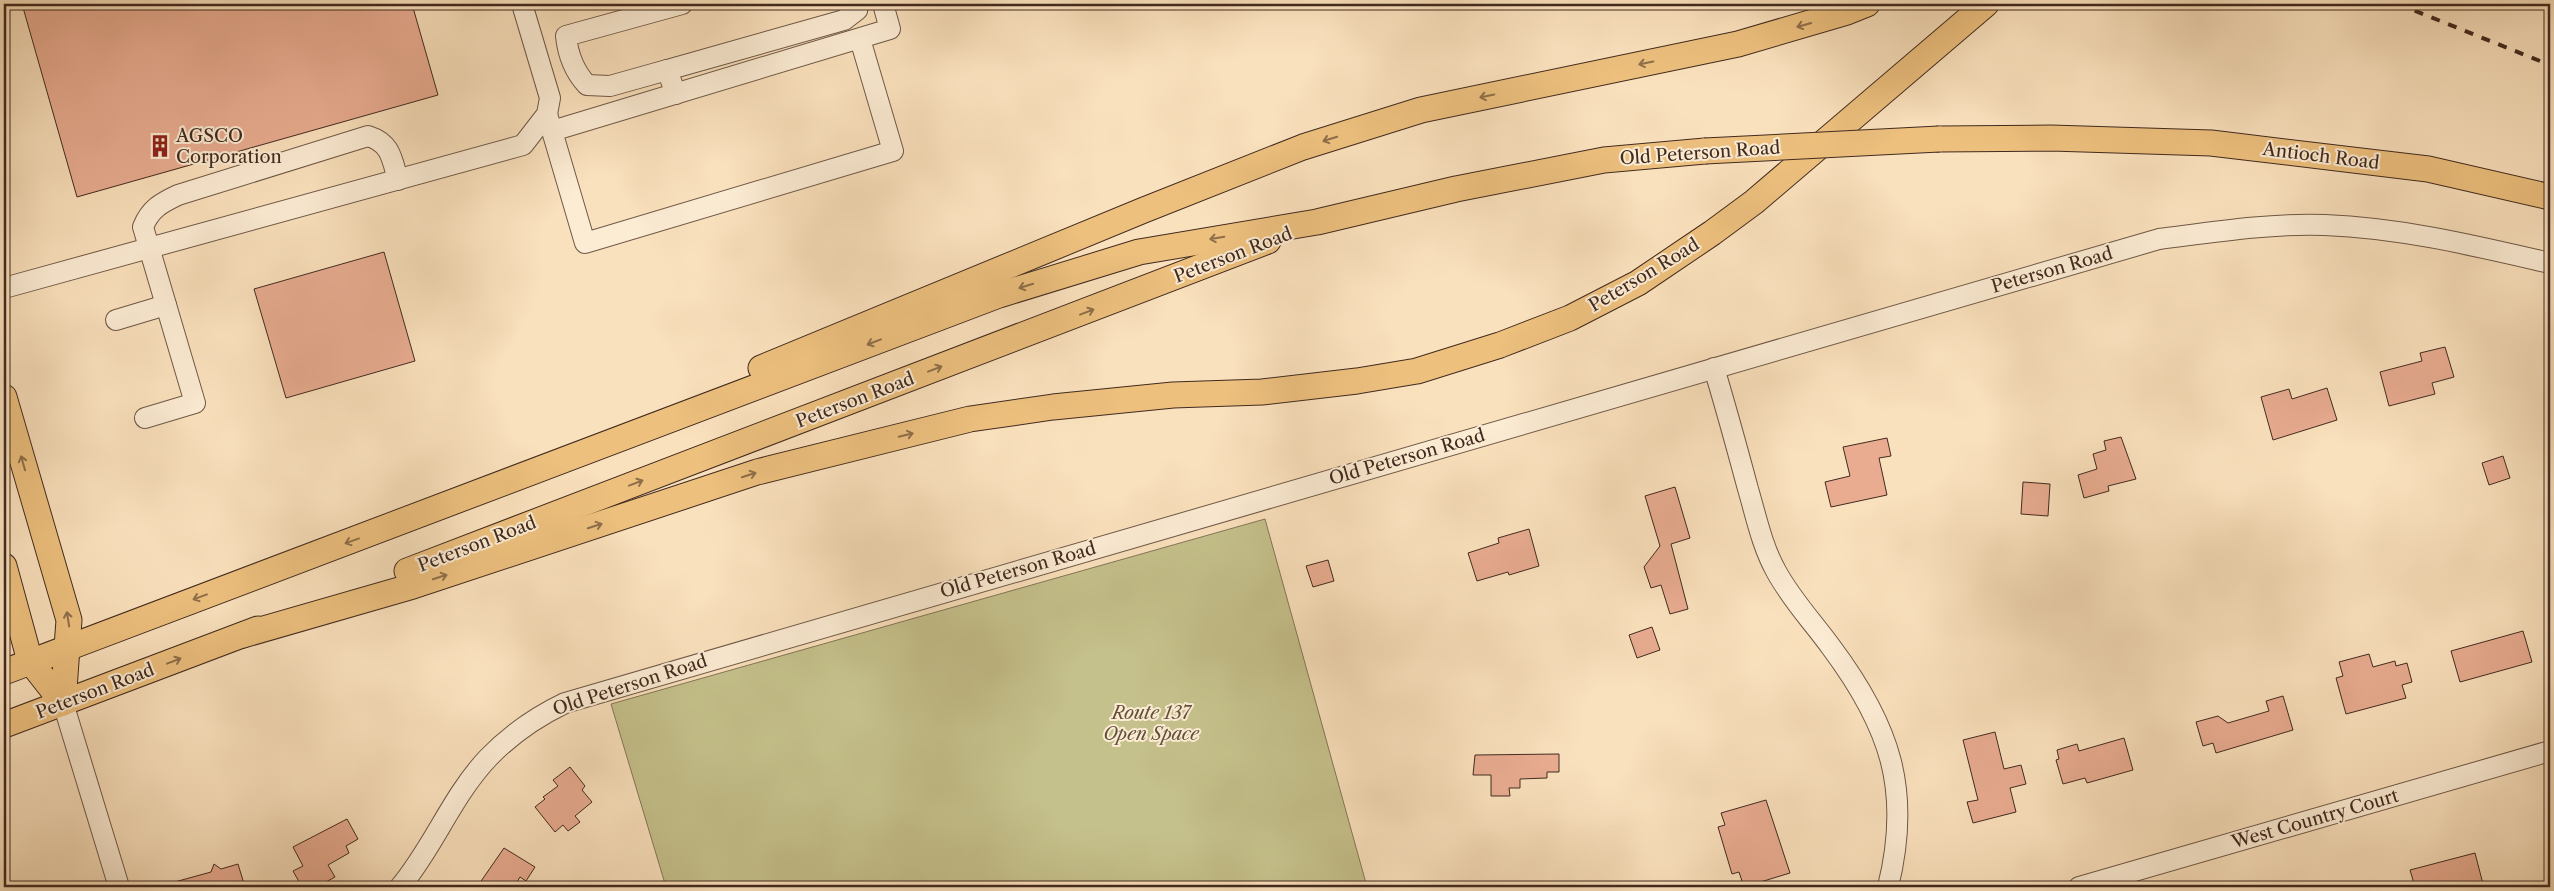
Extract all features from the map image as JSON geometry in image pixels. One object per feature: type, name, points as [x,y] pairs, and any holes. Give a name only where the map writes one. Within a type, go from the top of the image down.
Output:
[{"type":"main road","name":"Peterson Road","points":[[398,524],[740,376],[1303,147],[1421,110],[1738,44],[1847,12],[1867,4]]},
{"type":"main road","name":"Peterson Road","points":[[242,635],[412,586],[757,472],[970,419],[1053,407],[1136,399],[1262,392],[1357,381],[1417,371],[1500,346],[1570,318],[1638,283],[1712,233],[1754,202],[1986,4]]},
{"type":"main road","name":"Old Peterson Road","points":[[1317,222],[1456,189],[1604,160],[1705,151],[1940,138],[2089,139]]},
{"type":"main road","name":"Antioch Road","points":[[2089,139],[2211,143],[2418,168],[2550,197]]},
{"type":"main road","name":"Peterson Road","points":[[4,672],[999,295],[1139,252],[1317,222]]},
{"type":"main road","name":"Peterson Road","points":[[4,725],[1317,222]]},
{"type":"main road","points":[[4,397],[69,620],[63,703]]},
{"type":"main road","points":[[4,566],[30,661],[63,703]]},
{"type":"street","points":[[522,4],[550,98],[550,122],[586,243],[893,151],[860,39]]},
{"type":"street","points":[[682,4],[566,36],[568,51],[577,74],[587,85],[610,86],[844,20],[856,10],[855,4]]},
{"type":"street","points":[[4,288],[523,145],[550,122],[676,94],[860,39],[890,29],[883,4]]},
{"type":"street","points":[[667,70],[676,94]]},
{"type":"street","points":[[145,418],[195,403],[143,227],[148,214],[159,204],[178,195],[368,136],[381,140],[390,153],[398,180]]},
{"type":"street","name":"Peterson Road","points":[[1714,368],[2159,239],[2224,230],[2325,225],[2430,236],[2550,263]]},
{"type":"street","points":[[116,320],[166,305]]},
{"type":"street","points":[[1714,368],[1761,535],[1775,570],[1797,606],[1831,647],[1861,692],[1885,740],[1897,785],[1899,827],[1888,887]]},
{"type":"street","name":"Old Peterson Road","points":[[400,887],[415,869],[464,790],[487,759],[538,716],[565,703],[1714,368]]},
{"type":"street","points":[[63,703],[119,887]]},
{"type":"street","name":"West Country Court","points":[[2079,887],[2550,751]]},
{"type":"green space","name":"Route 137 Open Space","points":[[1265,519],[1367,887],[666,887],[611,704]]},
{"type":"building","name":"AGSCO Corporation","points":[[22,4],[412,4],[438,95],[77,197]]},
{"type":"building","points":[[384,252],[415,361],[286,398],[254,289]]},
{"type":"building","points":[[2445,347],[2454,377],[2432,383],[2435,394],[2389,406],[2380,372],[2422,361],[2420,353]]},
{"type":"building","points":[[2327,388],[2337,420],[2273,440],[2261,397],[2289,389],[2292,399]]},
{"type":"building","points":[[2121,437],[2136,479],[2108,486],[2109,491],[2084,498],[2078,475],[2097,469],[2093,454],[2106,450],[2104,441]]},
{"type":"building","points":[[1887,438],[1891,456],[1879,458],[1887,495],[1831,507],[1825,482],[1850,476],[1843,447]]},
{"type":"building","points":[[2503,456],[2510,478],[2489,485],[2482,463]]},
{"type":"building","points":[[2023,482],[2050,484],[2048,516],[2021,514]]},
{"type":"building","points":[[1675,487],[1690,538],[1671,544],[1688,609],[1670,614],[1661,585],[1651,588],[1644,567],[1660,546],[1645,496]]},
{"type":"building","points":[[1529,529],[1539,566],[1509,575],[1508,572],[1477,581],[1468,553],[1499,543],[1498,538]]},
{"type":"building","points":[[1328,560],[1334,581],[1313,587],[1306,566]]},
{"type":"building","points":[[1652,627],[1660,650],[1637,658],[1629,635]]},
{"type":"building","points":[[2523,631],[2532,662],[2460,682],[2451,651]]},
{"type":"building","points":[[2369,654],[2373,667],[2395,661],[2396,666],[2407,663],[2412,682],[2402,685],[2406,698],[2346,714],[2336,678],[2343,676],[2339,662]]},
{"type":"building","points":[[2283,696],[2293,730],[2216,753],[2213,743],[2203,746],[2196,722],[2218,716],[2228,723],[2269,711],[2266,701]]},
{"type":"building","points":[[1995,732],[2004,769],[2021,765],[2026,784],[2010,788],[2016,812],[1973,823],[1967,802],[1978,800],[1963,740]]},
{"type":"building","points":[[2124,738],[2133,770],[2087,783],[2085,778],[2063,784],[2056,760],[2059,759],[2057,750],[2077,744],[2079,751]]},
{"type":"building","points":[[1559,754],[1559,772],[1547,772],[1547,778],[1520,779],[1520,788],[1509,788],[1510,796],[1491,796],[1491,775],[1473,775],[1475,755]]},
{"type":"building","points":[[570,767],[585,786],[582,790],[592,802],[575,816],[580,822],[568,831],[563,825],[555,832],[535,807],[545,799],[543,797],[558,786],[553,780]]},
{"type":"building","points":[[1766,800],[1790,873],[1744,887],[1739,872],[1732,874],[1718,827],[1725,825],[1721,813]]},
{"type":"building","points":[[347,819],[358,839],[346,846],[349,853],[328,865],[335,877],[317,887],[302,887],[293,871],[303,866],[293,847]]},
{"type":"building","points":[[504,848],[535,867],[526,881],[520,877],[514,887],[477,887]]},
{"type":"building","points":[[2475,853],[2483,884],[2470,887],[2415,887],[2410,870]]},
{"type":"building","points":[[214,864],[221,869],[238,864],[245,887],[172,887],[171,883],[211,872]]},
{"type":"railway","points":[[2398,4],[2550,65]]},
{"type":"place","name":"AGSCO Corporation","points":[[160,146]]}]
